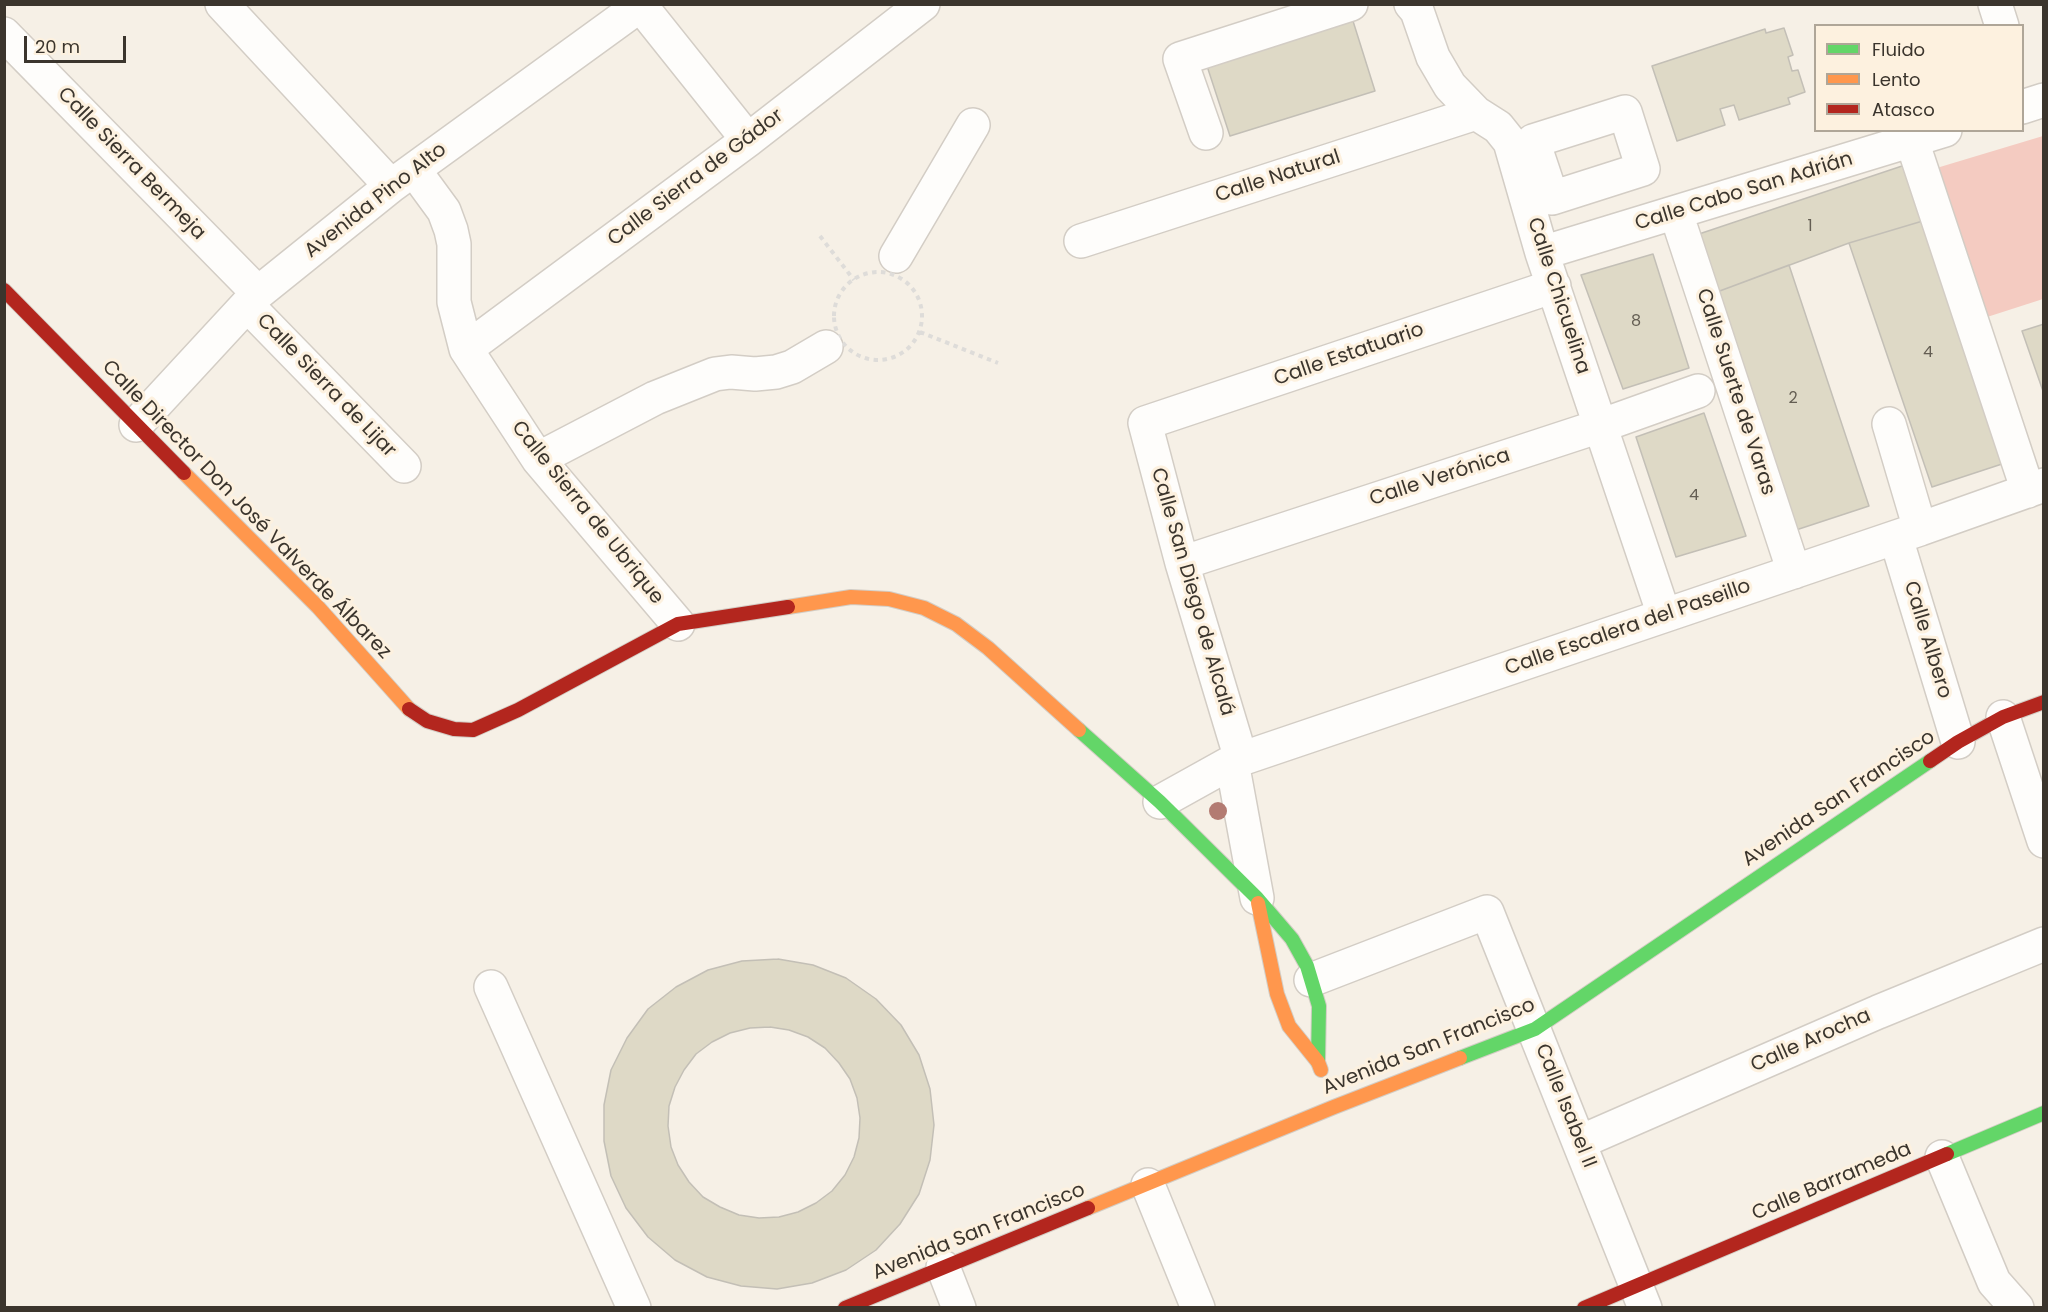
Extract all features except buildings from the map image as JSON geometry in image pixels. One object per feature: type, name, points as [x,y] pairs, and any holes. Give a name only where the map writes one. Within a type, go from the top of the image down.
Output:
[{"type":"street","name":"Calle Sierra de Ubrique","points":[[222,4],[403,178],[444,211],[454,244],[454,302],[466,350],[538,459],[678,624]]},
{"type":"street","name":"Calle Sierra de Gádor","points":[[466,350],[748,140],[923,4]]},
{"type":"street","points":[[1206,133],[1180,59],[1351,4]]},
{"type":"street","name":"Calle Chicuelina","points":[[1411,4],[1418,11],[1433,57],[1450,86],[1476,113],[1498,127],[1510,142],[1542,253],[1664,615]]},
{"type":"street","points":[[1995,4],[2001,24]]},
{"type":"street","name":"Avenida Pino Alto","points":[[136,425],[252,299],[403,178],[642,5]]},
{"type":"street","points":[[642,5],[748,140]]},
{"type":"street","name":"Calle Sierra Bermeja","points":[[4,34],[252,299]]},
{"type":"street","name":"Calle Natural","points":[[1081,242],[1476,113]]},
{"type":"street","points":[[896,256],[973,125]]},
{"type":"street","name":"Calle Cabo San Adrián","points":[[1542,253],[1939,132]]},
{"type":"street","points":[[1912,141],[2036,488]]},
{"type":"street","name":"Calle Suerte de Varas","points":[[1676,213],[1794,572]]},
{"type":"street","name":"Calle Estatuario","points":[[1145,423],[1554,286]]},
{"type":"street","name":"Calle Director Don José Valverde Álbarez","points":[[4,290],[318,607],[412,712],[427,721],[454,729],[473,730],[518,710],[678,624]]},
{"type":"street","name":"Calle Sierra de Lijar","points":[[252,299],[404,466]]},
{"type":"street","points":[[538,459],[655,398],[715,374],[776,372],[792,367],[826,347]]},
{"type":"street","name":"Calle Verónica","points":[[1182,562],[1600,426],[1698,391]]},
{"type":"street","name":"Calle San Diego de Alcalá","points":[[1145,423],[1236,761],[1257,898]]},
{"type":"street","points":[[1889,424],[1908,534]]},
{"type":"street","name":"Calle Escalera del Paseillo","points":[[1160,802],[1236,761],[1908,534],[2036,488]]},
{"type":"street","name":"Calle Albero","points":[[1908,534],[1958,742]]},
{"type":"street","points":[[678,624],[851,597],[889,599],[924,608],[956,624],[988,648],[1160,802],[1257,898],[1292,939],[1307,966],[1319,1006],[1318,1062]]},
{"type":"street","name":"Avenida San Francisco","points":[[845,1308],[1148,1185],[1330,1096],[1535,1029],[1958,742],[2003,717],[2043,702]]},
{"type":"street","points":[[2003,717],[2043,841]]},
{"type":"street","points":[[1257,898],[1277,994],[1289,1026],[1318,1062],[1330,1096]]},
{"type":"street","name":"Calle Isabel II","points":[[1311,980],[1487,912],[1641,1297]]},
{"type":"street","name":"Calle Arocha","points":[[1580,1142],[1867,1016],[2043,944]]},
{"type":"street","points":[[491,987],[634,1308]]},
{"type":"street","name":"Calle Barrameda","points":[[1584,1308],[1641,1297],[1942,1157],[2043,1113]]},
{"type":"street","points":[[1942,1157],[1994,1282],[2017,1308]]},
{"type":"street","points":[[1148,1185],[1198,1308]]},
{"type":"street","points":[[943,1267],[959,1308]]},
{"type":"path","points":[[820,236],[854,280]]},
{"type":"path","points":[[889,274],[902,280],[914,290],[920,303],[922,317],[920,332],[912,345],[902,354],[888,359],[874,360],[860,356],[848,348],[840,337],[835,324],[838,299],[854,280],[865,275],[889,274]]},
{"type":"path","points":[[920,332],[998,363]]},
{"type":"shaded area","points":[[2043,136],[2043,299],[1984,318],[1930,170]]},
{"type":"traffic: fast","points":[[1079,730],[1160,802],[1257,898],[1292,939],[1307,966],[1319,1006],[1318,1062]]},
{"type":"traffic: fast","points":[[1460,1058],[1535,1029],[1930,761]]},
{"type":"traffic: fast","points":[[1947,1154],[2044,1113]]},
{"type":"traffic: slow","points":[[184,473],[318,607],[409,709]]},
{"type":"traffic: slow","points":[[788,607],[851,597],[889,599],[924,608],[956,624],[988,648],[1079,730]]},
{"type":"traffic: slow","points":[[1258,903],[1277,994],[1289,1026],[1318,1062],[1321,1070]]},
{"type":"traffic: slow","points":[[1088,1208],[1460,1058]]},
{"type":"traffic: jam","points":[[4,290],[184,473]]},
{"type":"traffic: jam","points":[[409,709],[427,721],[454,729],[473,730],[518,710],[678,624],[788,607]]},
{"type":"traffic: jam","points":[[1930,761],[1958,742],[2003,717],[2044,702]]},
{"type":"traffic: jam","points":[[1584,1308],[1947,1154]]},
{"type":"traffic: jam","points":[[845,1308],[1088,1208]]}]
